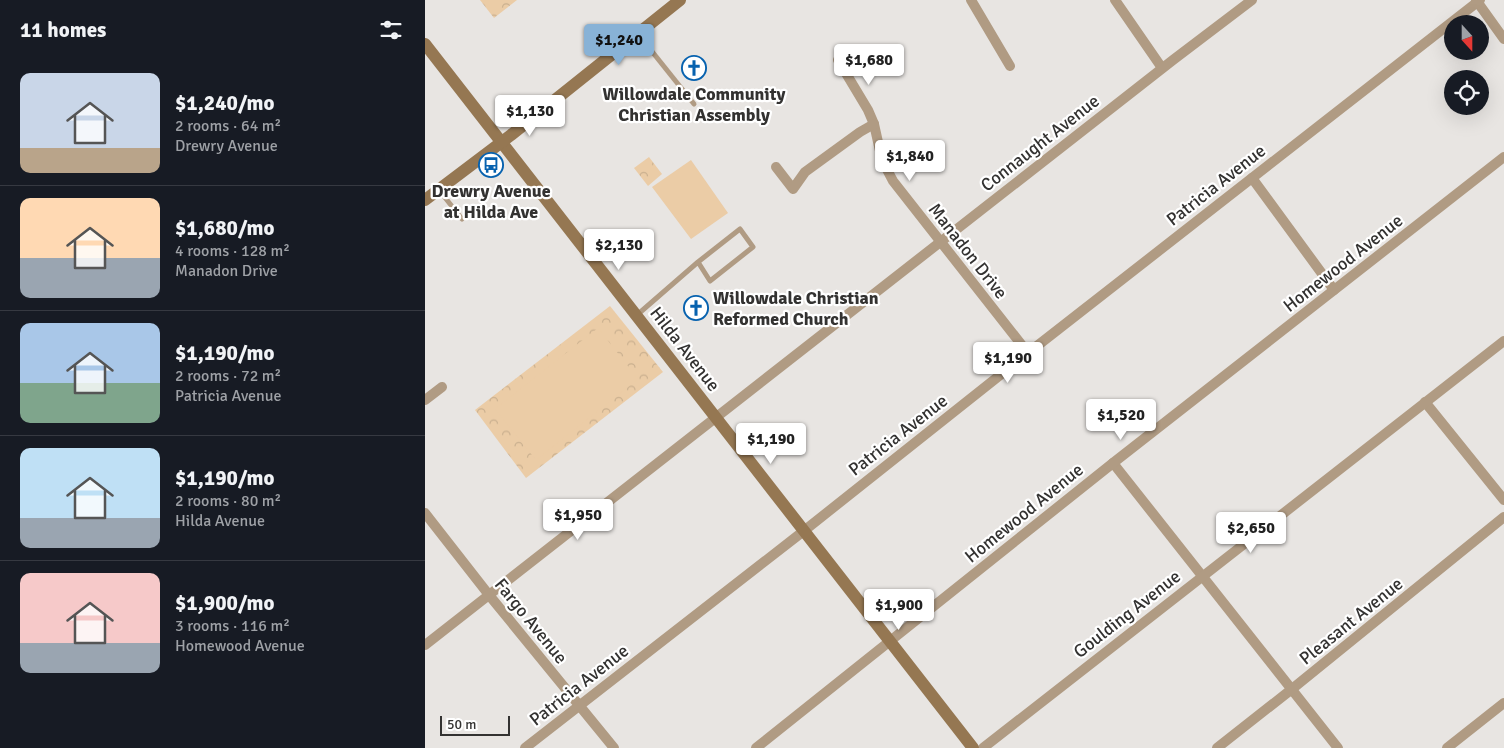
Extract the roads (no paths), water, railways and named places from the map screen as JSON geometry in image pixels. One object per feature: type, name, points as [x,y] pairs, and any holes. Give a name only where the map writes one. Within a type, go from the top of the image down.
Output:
[{"type":"street","points":[[425,200],[502,142],[680,0]]},
{"type":"street","points":[[971,0],[1010,66]]},
{"type":"street","points":[[1115,0],[1162,68]]},
{"type":"street","name":"Connaught Avenue","points":[[425,645],[1251,0]]},
{"type":"street","points":[[1478,1],[1504,39]]},
{"type":"street","name":"Patricia Avenue","points":[[525,748],[1478,1]]},
{"type":"street","name":"Hilda Avenue","points":[[425,44],[973,748]]},
{"type":"street","name":"Manadon Drive","points":[[838,60],[861,96],[874,124],[879,151],[889,174],[1027,353]]},
{"type":"street","points":[[776,167],[793,189],[805,172],[874,124]]},
{"type":"street","name":"Homewood Avenue","points":[[756,748],[1113,463],[1504,157]]},
{"type":"street","points":[[1252,178],[1335,290]]},
{"type":"street","name":"Goulding Avenue","points":[[983,748],[1504,341]]},
{"type":"street","points":[[425,400],[442,387]]},
{"type":"street","points":[[1425,402],[1504,500]]},
{"type":"street","points":[[1113,463],[1338,748]]},
{"type":"street","name":"Fargo Avenue","points":[[425,512],[489,595],[614,748]]},
{"type":"street","name":"Pleasant Avenue","points":[[1217,748],[1293,690],[1504,517]]},
{"type":"street","points":[[1447,748],[1504,703]]},
{"type":"lane","points":[[638,34],[694,104]]},
{"type":"lane","points":[[439,190],[462,220]]},
{"type":"lane","points":[[636,315],[698,262],[739,228],[753,247],[710,281],[698,262]]},
{"type":"place","name":"Willowdale Community Christian Assembly","points":[[694,68]]},
{"type":"place","name":"Drewry Avenue at Hilda Ave","points":[[491,165]]},
{"type":"place","name":"Willowdale Christian Reformed Church","points":[[696,308]]}]
